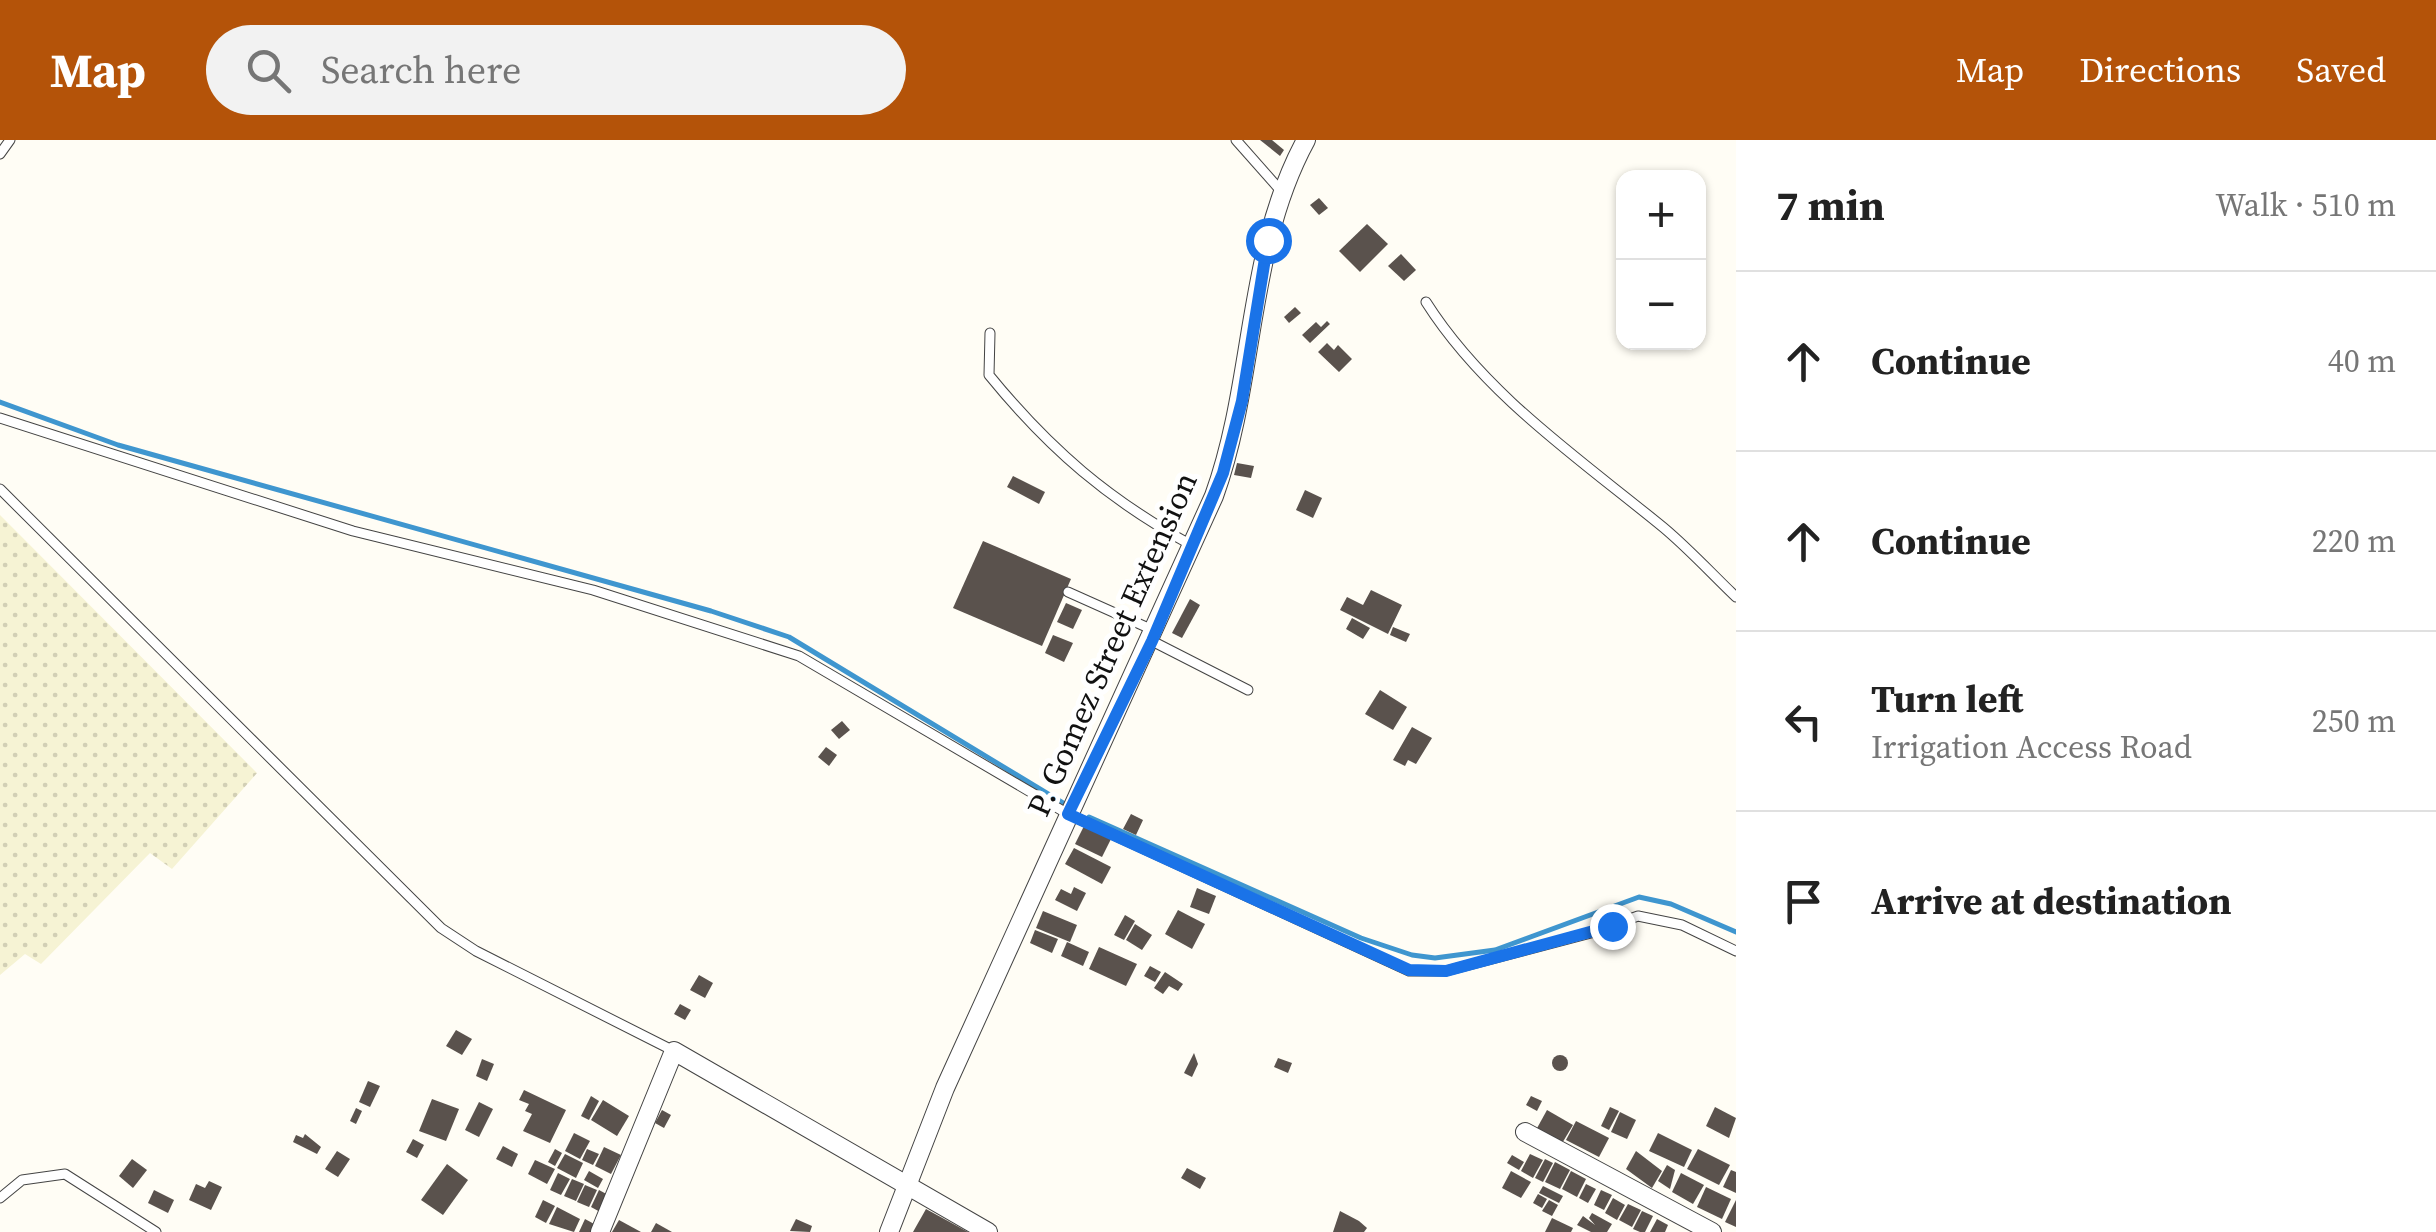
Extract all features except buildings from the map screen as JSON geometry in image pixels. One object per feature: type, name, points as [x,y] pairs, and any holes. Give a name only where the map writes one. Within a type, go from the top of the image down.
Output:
[{"type":"street","name":"P. Gomez Street Extension","points":[[890,1232],[945,1088],[1068,814],[1154,636],[1223,473],[1242,401],[1250,338],[1282,190],[1306,140]]},
{"type":"street","points":[[600,1232],[674,1050],[988,1232]]},
{"type":"street","points":[[1525,1132],[1712,1232]]},
{"type":"lane","points":[[0,154],[10,140]]},
{"type":"lane","points":[[1236,140],[1282,190]]},
{"type":"lane","points":[[1426,302],[1465,359],[1609,488],[1667,531],[1736,597]]},
{"type":"lane","points":[[990,333],[989,376],[1071,466],[1131,512],[1193,546]]},
{"type":"lane","points":[[0,418],[353,531],[593,590],[799,656],[1068,814],[1409,970],[1462,968],[1638,916],[1682,926],[1736,951]]},
{"type":"lane","points":[[0,489],[441,928],[490,959],[577,998],[674,1050]]},
{"type":"lane","points":[[1068,592],[1248,690]]},
{"type":"lane","points":[[0,1198],[22,1180],[64,1174],[156,1232]]},
{"type":"shaded area","points":[[0,515],[257,773],[172,869],[150,853],[41,964],[25,954],[0,975]]},
{"type":"waterway","points":[[0,402],[118,445],[711,611],[789,637],[1063,803]]},
{"type":"waterway","points":[[1089,817],[1361,938],[1412,955],[1435,958],[1495,950],[1639,897],[1671,904],[1736,932]]},
{"type":"route","points":[[1268,240],[1242,401],[1223,473],[1152,641],[1068,814],[1409,970],[1446,971],[1612,926]]}]
